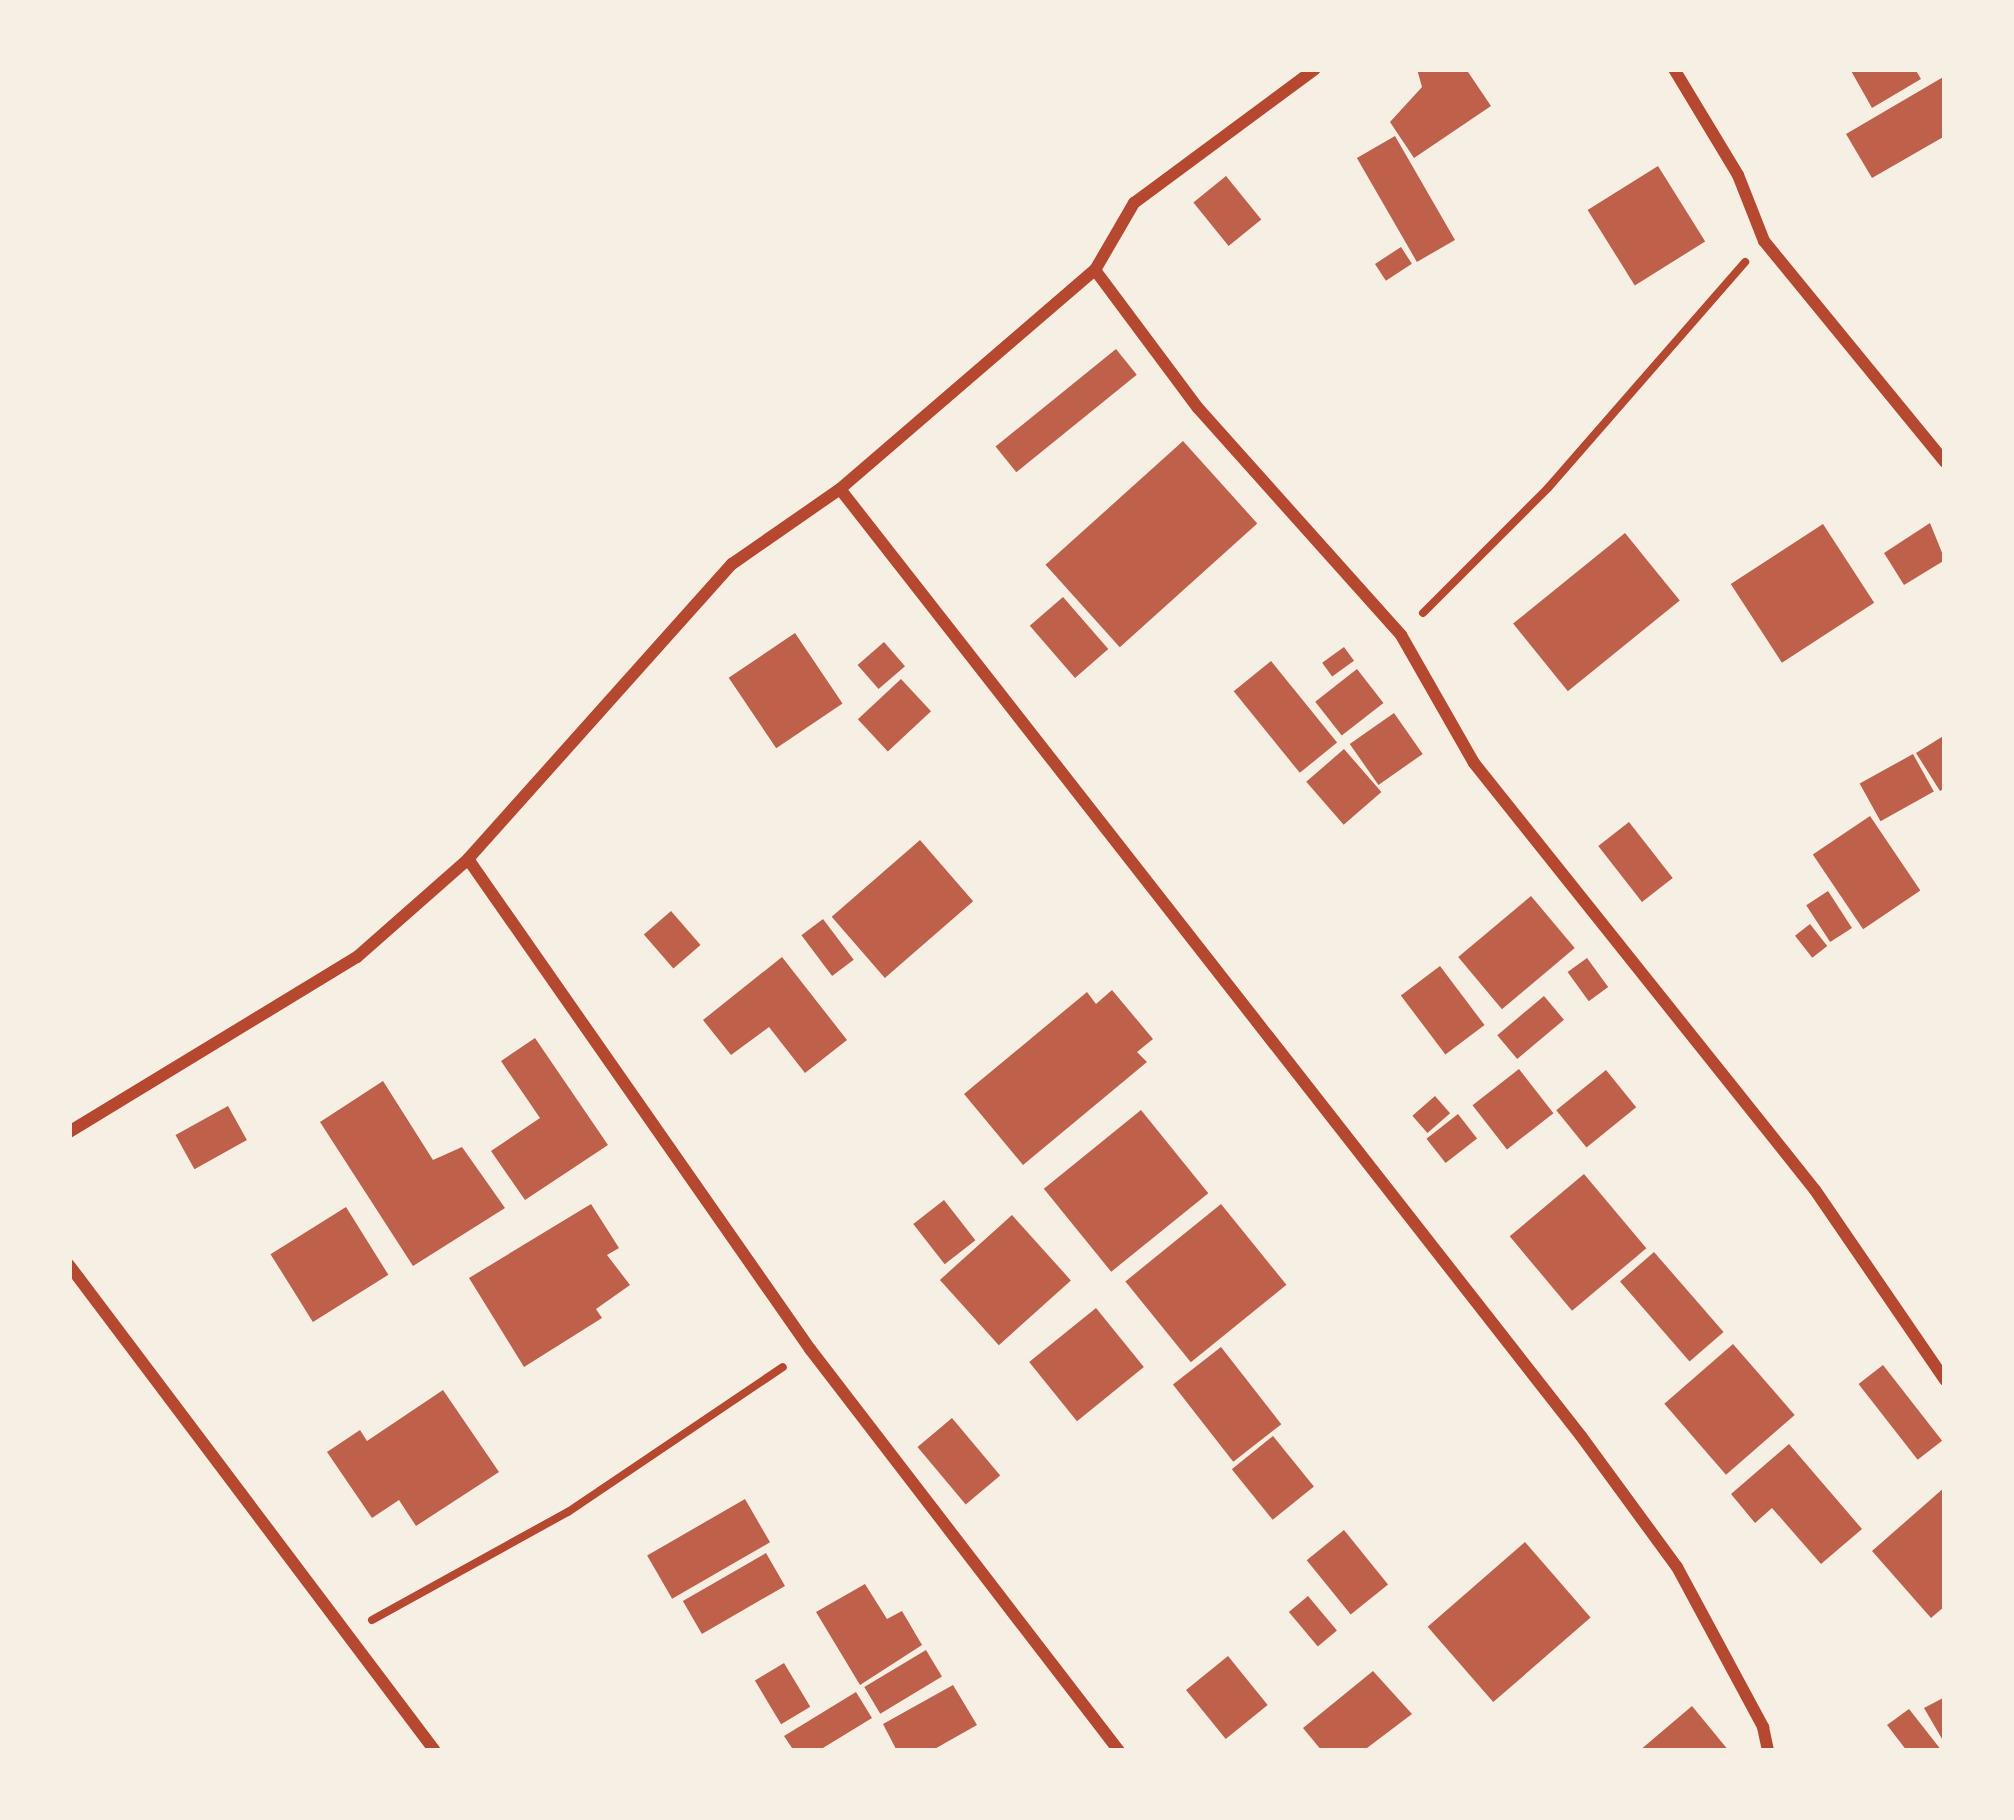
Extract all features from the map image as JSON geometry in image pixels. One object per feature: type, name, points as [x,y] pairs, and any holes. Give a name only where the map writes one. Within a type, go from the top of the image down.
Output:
[{"type":"street","points":[[69,1132],[357,957],[468,859],[732,564],[840,489],[1095,270],[1134,203],[1316,69]]},
{"type":"street","points":[[1674,69],[1729,159],[1764,242],[1945,463]]},
{"type":"street","points":[[1095,270],[1198,408],[1400,635],[1474,763],[1815,1190],[1945,1380]]},
{"type":"street","points":[[840,489],[1595,1455],[1677,1568],[1763,1727],[1768,1751]]},
{"type":"street","points":[[468,859],[809,1349],[1119,1751]]},
{"type":"street","points":[[69,1265],[435,1751]]},
{"type":"path","points":[[1400,635],[1548,488],[1764,242]]},
{"type":"path","points":[[349,1633],[568,1512],[809,1349]]},
{"type":"building","points":[[1417,69],[1466,69],[1491,106],[1414,158],[1390,122],[1422,87]]},
{"type":"building","points":[[1850,69],[1915,69],[1921,79],[1872,108]]},
{"type":"building","points":[[1945,76],[1945,136],[1872,178],[1846,134]]},
{"type":"building","points":[[1395,136],[1455,240],[1417,262],[1357,158]]},
{"type":"building","points":[[1658,166],[1705,241],[1635,285],[1588,210]]},
{"type":"building","points":[[1226,176],[1261,220],[1229,246],[1193,202]]},
{"type":"building","points":[[1401,247],[1412,264],[1386,281],[1375,264]]},
{"type":"building","points":[[1116,349],[1137,375],[1016,472],[996,447]]},
{"type":"building","points":[[1183,441],[1257,523],[1120,647],[1046,565]]},
{"type":"building","points":[[1930,523],[1945,560],[1904,585],[1884,553]]},
{"type":"building","points":[[1823,524],[1874,603],[1782,663],[1731,584]]},
{"type":"building","points":[[1625,533],[1680,601],[1568,691],[1513,624]]},
{"type":"building","points":[[1063,597],[1108,649],[1075,678],[1030,626]]},
{"type":"building","points":[[795,633],[843,703],[776,748],[729,678]]},
{"type":"building","points":[[884,642],[905,666],[879,689],[858,665]]},
{"type":"building","points":[[1344,647],[1354,661],[1332,677],[1322,663]]},
{"type":"building","points":[[1271,661],[1337,743],[1300,773],[1234,691]]},
{"type":"building","points":[[1357,669],[1383,703],[1342,736],[1315,702]]},
{"type":"building","points":[[901,679],[931,711],[888,751],[858,719]]},
{"type":"building","points":[[1394,713],[1423,754],[1378,785],[1350,744]]},
{"type":"building","points":[[1945,735],[1945,788],[1940,791],[1916,753]]},
{"type":"building","points":[[1344,749],[1381,792],[1344,825],[1306,782]]},
{"type":"building","points":[[1913,754],[1934,792],[1880,821],[1860,784]]},
{"type":"building","points":[[1870,816],[1920,891],[1863,929],[1813,855]]},
{"type":"building","points":[[1629,822],[1673,878],[1642,902],[1598,846]]},
{"type":"building","points":[[920,840],[973,901],[885,978],[832,917]]},
{"type":"building","points":[[1828,891],[1852,928],[1830,942],[1806,905]]},
{"type":"building","points":[[1531,896],[1575,948],[1502,1009],[1458,957]]},
{"type":"building","points":[[671,911],[701,945],[673,969],[644,935]]},
{"type":"building","points":[[823,919],[854,960],[832,976],[801,935]]},
{"type":"building","points":[[1810,924],[1827,946],[1812,958],[1795,936]]},
{"type":"building","points":[[782,957],[847,1040],[805,1073],[769,1027],[731,1055],[703,1020]]},
{"type":"building","points":[[1587,958],[1608,987],[1589,1001],[1568,972]]},
{"type":"building","points":[[1440,966],[1485,1025],[1445,1055],[1401,995]]},
{"type":"building","points":[[1112,990],[1153,1039],[1137,1052],[1147,1062],[1023,1165],[964,1094],[1087,992],[1096,1004]]},
{"type":"building","points":[[1544,996],[1564,1020],[1517,1059],[1497,1035]]},
{"type":"building","points":[[535,1038],[608,1145],[525,1200],[491,1151],[540,1118],[501,1061]]},
{"type":"building","points":[[1519,1069],[1553,1113],[1507,1149],[1473,1105]]},
{"type":"building","points":[[1606,1070],[1636,1107],[1586,1148],[1556,1110]]},
{"type":"building","points":[[383,1081],[433,1160],[462,1147],[505,1208],[413,1266],[320,1122]]},
{"type":"building","points":[[1435,1096],[1450,1113],[1427,1133],[1412,1116]]},
{"type":"building","points":[[228,1106],[247,1140],[194,1169],[176,1135]]},
{"type":"building","points":[[1141,1110],[1208,1193],[1111,1272],[1044,1189]]},
{"type":"building","points":[[1458,1114],[1477,1138],[1446,1163],[1426,1139]]},
{"type":"building","points":[[1584,1174],[1646,1248],[1572,1311],[1510,1236]]},
{"type":"building","points":[[944,1200],[975,1240],[945,1264],[913,1224]]},
{"type":"building","points":[[591,1204],[619,1248],[607,1255],[630,1285],[596,1309],[602,1318],[524,1367],[469,1278]]},
{"type":"building","points":[[1221,1204],[1286,1285],[1191,1362],[1125,1281]]},
{"type":"building","points":[[346,1207],[388,1275],[313,1322],[271,1254]]},
{"type":"building","points":[[1012,1215],[1071,1280],[999,1345],[940,1280]]},
{"type":"building","points":[[1654,1252],[1724,1332],[1690,1362],[1620,1282]]},
{"type":"building","points":[[1096,1308],[1144,1367],[1077,1421],[1029,1362]]},
{"type":"building","points":[[1733,1344],[1795,1415],[1726,1475],[1664,1404]]},
{"type":"building","points":[[1221,1347],[1281,1424],[1233,1462],[1173,1385]]},
{"type":"building","points":[[1883,1365],[1942,1441],[1918,1460],[1859,1384]]},
{"type":"building","points":[[443,1390],[499,1472],[416,1526],[399,1500],[372,1518],[327,1452],[360,1430],[367,1441]]},
{"type":"building","points":[[952,1418],[1000,1475],[966,1504],[918,1447]]},
{"type":"building","points":[[1273,1436],[1314,1487],[1273,1520],[1232,1469]]},
{"type":"building","points":[[1789,1444],[1862,1529],[1821,1564],[1772,1508],[1755,1523],[1731,1494]]},
{"type":"building","points":[[1945,1487],[1945,1606],[1931,1618],[1872,1551]]},
{"type":"building","points":[[745,1499],[770,1542],[672,1599],[647,1556]]},
{"type":"building","points":[[1344,1530],[1388,1584],[1351,1615],[1307,1560]]},
{"type":"building","points":[[1525,1542],[1591,1617],[1493,1702],[1428,1627]]},
{"type":"building","points":[[766,1553],[785,1586],[702,1634],[683,1601]]},
{"type":"building","points":[[865,1584],[887,1619],[902,1611],[922,1645],[860,1685],[816,1612]]},
{"type":"building","points":[[1308,1596],[1337,1630],[1318,1647],[1289,1612]]},
{"type":"building","points":[[926,1650],[942,1677],[880,1714],[864,1687]]},
{"type":"building","points":[[1228,1656],[1268,1705],[1226,1739],[1186,1690]]},
{"type":"building","points":[[784,1663],[810,1707],[781,1724],[755,1681]]},
{"type":"building","points":[[1373,1671],[1412,1714],[1363,1751],[1322,1751],[1303,1728]]},
{"type":"building","points":[[953,1685],[977,1725],[931,1751],[897,1751],[883,1724]]},
{"type":"building","points":[[856,1692],[872,1718],[818,1751],[794,1751],[784,1736]]},
{"type":"building","points":[[1945,1697],[1945,1744],[1924,1708]]},
{"type":"building","points":[[1692,1706],[1729,1751],[1639,1751]]},
{"type":"building","points":[[1909,1709],[1942,1751],[1907,1751],[1887,1725]]}]
